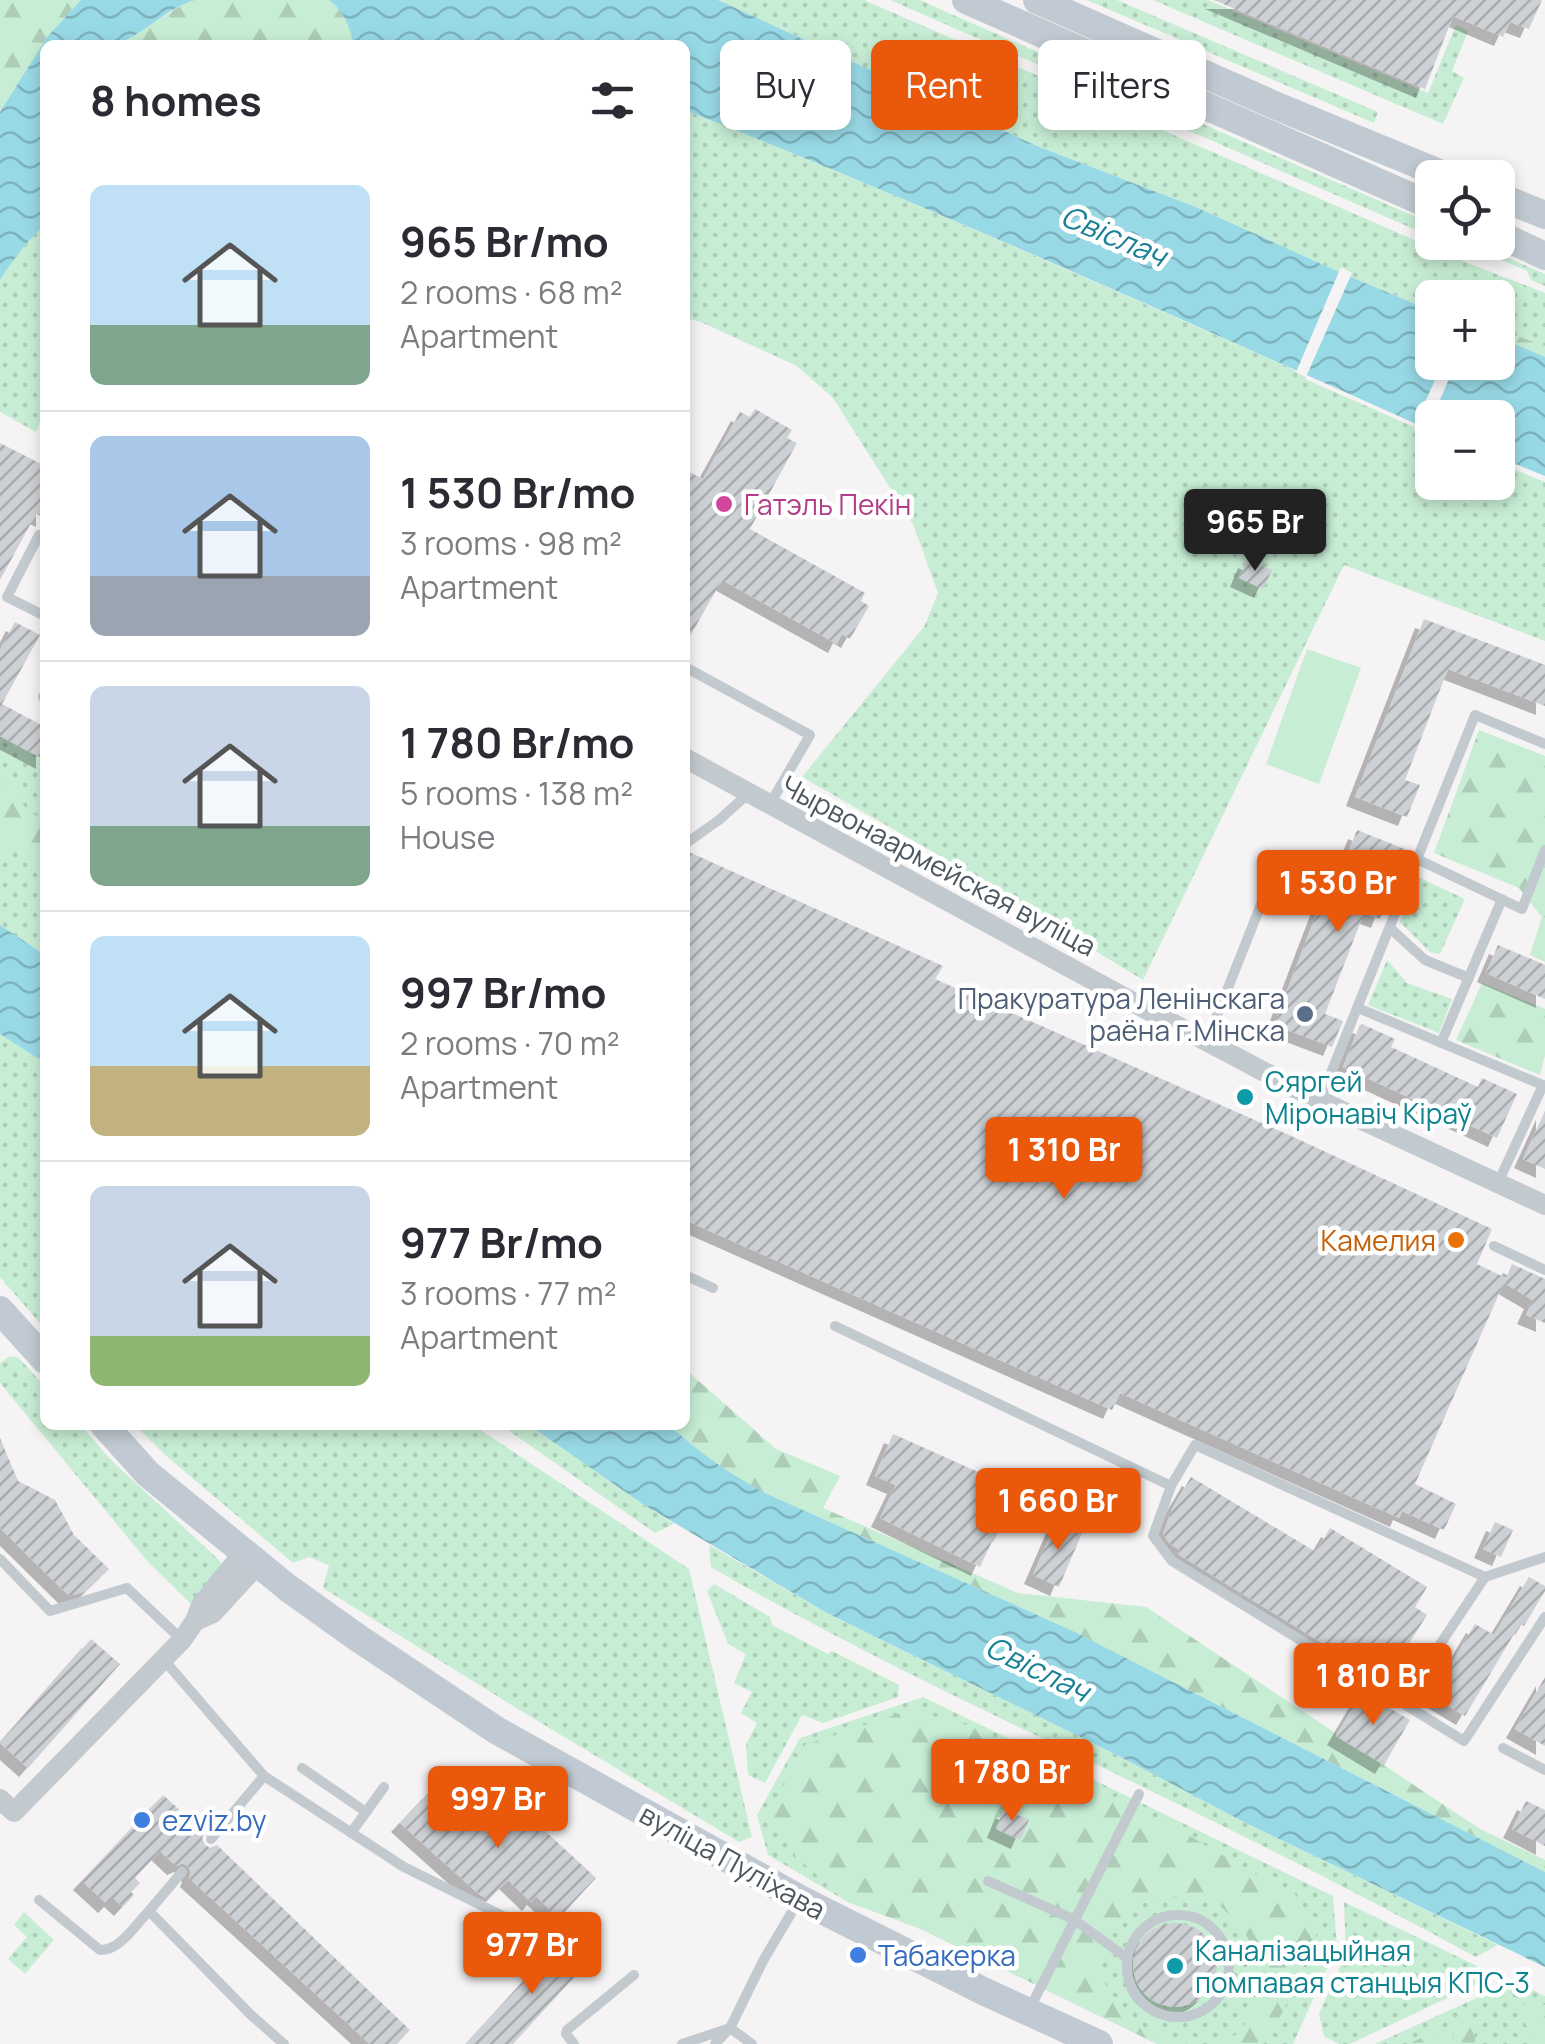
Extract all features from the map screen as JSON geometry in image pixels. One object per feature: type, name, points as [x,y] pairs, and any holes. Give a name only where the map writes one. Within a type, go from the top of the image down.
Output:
[{"type":"street","points":[[966,0],[1415,198]]},
{"type":"street","points":[[1037,0],[1415,163]]},
{"type":"street","points":[[1515,203],[1545,215]]},
{"type":"street","points":[[1515,240],[1544,251]]},
{"type":"street","name":"Чырвонаармейская вуліца","points":[[690,761],[1206,1042],[1545,1205]]},
{"type":"street","points":[[9,1326],[40,1355]]},
{"type":"street","name":"вуліца Пуліхава","points":[[108,1430],[148,1474],[250,1558],[358,1638],[496,1730],[800,1899],[1099,2044]]},
{"type":"street","points":[[0,1799],[14,1812],[164,1659],[195,1621],[213,1613],[250,1558]]},
{"type":"lane","points":[[40,536],[7,596],[40,613]]},
{"type":"lane","points":[[690,671],[810,736],[770,804]]},
{"type":"lane","points":[[1320,1100],[1475,716],[1545,744]]},
{"type":"lane","points":[[690,840],[749,794]]},
{"type":"lane","points":[[1419,860],[1522,909],[1545,850]]},
{"type":"lane","points":[[1206,1042],[1276,869]]},
{"type":"lane","points":[[1442,1043],[1502,899]]},
{"type":"lane","points":[[1391,929],[1425,960],[1469,978]]},
{"type":"lane","points":[[1358,1008],[1544,1085],[1498,1183]]},
{"type":"lane","points":[[1494,1246],[1545,1270]]},
{"type":"lane","points":[[690,1276],[713,1288]]},
{"type":"lane","points":[[835,1326],[1171,1486]]},
{"type":"lane","points":[[1484,1577],[1195,1445],[1171,1486],[1152,1536],[1172,1561],[1464,1741],[1545,1618]]},
{"type":"lane","points":[[0,1558],[50,1611],[127,1588],[182,1640]]},
{"type":"lane","points":[[1402,1703],[1484,1577],[1545,1558]]},
{"type":"lane","points":[[164,1659],[264,1776],[404,1867],[537,1933]]},
{"type":"lane","points":[[1503,1748],[1545,1770]]},
{"type":"lane","points":[[302,1768],[366,1812]]},
{"type":"lane","points":[[211,1839],[264,1776]]},
{"type":"lane","points":[[351,1833],[384,1787]]},
{"type":"lane","points":[[1028,2011],[1138,1794]]},
{"type":"lane","points":[[39,1900],[100,1950],[108,1951],[182,1872]]},
{"type":"lane","points":[[988,1881],[1073,1919],[1127,1958]]},
{"type":"lane","points":[[715,2044],[730,2028],[800,1899]]},
{"type":"lane","points":[[149,1911],[250,2015],[284,2044]]},
{"type":"lane","points":[[1174,1915],[1207,1924],[1227,1951],[1229,1968],[1216,1999],[1203,2010],[1188,2016],[1172,2016],[1143,2003],[1133,1990],[1127,1958],[1143,1928],[1174,1915]]},
{"type":"lane","points":[[574,2044],[567,2030],[634,1975]]},
{"type":"lane","points":[[682,2044],[730,2028]]},
{"type":"lane","points":[[730,2028],[752,2044]]},
{"type":"green space","points":[[0,0],[81,0],[45,40],[40,40],[40,48],[0,112]]},
{"type":"green space","points":[[329,0],[346,20],[352,40],[122,40],[185,3]]},
{"type":"green space","points":[[718,0],[864,0],[956,40],[871,40],[871,70],[851,61],[851,40],[805,40]]},
{"type":"green space","points":[[890,0],[920,0],[1011,40],[981,40]]},
{"type":"green space","points":[[1087,0],[1117,0],[1378,112],[1374,123],[1206,51],[1206,40],[1180,40]]},
{"type":"green space","points":[[1153,0],[1208,0],[1428,93],[1456,25],[1468,31],[1452,71],[1464,78],[1443,124]]},
{"type":"green space","points":[[1018,43],[1038,52],[1038,65],[1018,56]]},
{"type":"green space","points":[[1018,67],[1038,76],[1038,130],[1162,130],[1415,240],[1415,260],[1460,260],[1512,280],[1415,280],[1415,304],[1198,208],[1002,130],[1018,130]]},
{"type":"green space","points":[[690,112],[720,124],[720,130],[734,130],[1063,268],[1415,428],[1415,500],[1515,500],[1515,470],[1545,482],[1545,641],[1344,565],[1143,980],[802,777],[924,627],[938,593],[913,524],[833,398],[797,366],[690,319]]},
{"type":"green space","points":[[1206,125],[1415,217],[1415,230],[1187,130],[1206,130]]},
{"type":"green space","points":[[40,230],[40,421],[36,432],[0,412],[0,280]]},
{"type":"green space","points":[[1501,260],[1513,260],[1545,274],[1545,286],[1531,280],[1527,271]]},
{"type":"green space","points":[[1515,281],[1545,293],[1545,357],[1515,345]]},
{"type":"green space","points":[[1515,335],[1545,346],[1545,357],[1515,345]]},
{"type":"green space","points":[[1307,649],[1361,668],[1319,784],[1266,764]]},
{"type":"green space","points":[[1479,730],[1545,756],[1545,962],[1530,955],[1542,917],[1519,888],[1434,853]]},
{"type":"green space","points":[[0,736],[40,757],[40,952],[0,925]]},
{"type":"green space","points":[[0,773],[5,774],[8,785],[15,789],[24,806],[40,819],[40,866],[28,853],[0,848]]},
{"type":"green space","points":[[1418,877],[1465,899],[1440,954],[1430,952],[1400,922]]},
{"type":"green space","points":[[1387,960],[1407,983],[1452,999],[1439,1033],[1368,1005]]},
{"type":"green space","points":[[1482,983],[1545,1009],[1545,1055],[1540,1075],[1456,1040]]},
{"type":"green space","points":[[0,1034],[40,1060],[40,1323],[0,1277]]},
{"type":"green space","points":[[10,1356],[19,1358],[40,1381],[40,1430],[84,1430],[114,1463],[220,1561],[222,1566],[193,1606],[148,1562],[0,1383],[0,1363]]},
{"type":"green space","points":[[690,1373],[776,1449],[840,1476],[823,1508],[1018,1593],[1146,1607],[1480,1829],[1545,1860],[1545,1872],[1073,1631],[765,1493],[697,1451],[674,1430],[690,1430]]},
{"type":"green space","points":[[140,1430],[480,1430],[689,1569],[752,1837],[739,1842],[323,1588],[329,1565],[309,1557],[293,1563]]},
{"type":"green space","points":[[508,1430],[536,1430],[674,1524],[655,1533]]},
{"type":"green space","points":[[709,1545],[827,1613],[1498,1945],[1476,1957],[1274,1852],[874,1655],[711,1567]]},
{"type":"green space","points":[[714,1584],[770,1617],[772,1625],[899,1685],[898,1697],[823,1723],[802,1715],[765,1783],[748,1775],[746,1745],[757,1723],[741,1713],[752,1692],[734,1683],[746,1654],[728,1644],[707,1591]]},
{"type":"green space","points":[[923,1697],[1333,1896],[1337,1946],[1293,2044],[1157,2044],[921,1929],[848,1902],[768,1855],[757,1815],[800,1738]]},
{"type":"green space","points":[[910,1710],[968,1725],[1178,1829],[1294,1893],[1319,1928],[1287,2002],[1263,2044],[1218,2044],[1240,2031],[1261,1981],[1254,1949],[1241,1926],[1216,1902],[1184,1896],[1152,1898],[1121,1918],[1107,1941],[1101,1969],[1115,2005],[1148,2030],[1188,2044],[1157,2044],[921,1929],[848,1902],[797,1858],[767,1817],[805,1745]]},
{"type":"green space","points":[[1344,1902],[1477,1966],[1479,1983],[1350,2044],[1339,2044],[1324,2036],[1319,2014],[1346,1954]]},
{"type":"green space","points":[[24,1912],[54,1940],[25,1974],[8,1959],[27,1937],[14,1925]]},
{"type":"green space","points":[[1514,1981],[1545,1996],[1545,2044],[1375,2044]]},
{"type":"green space","points":[[1532,2001],[1545,2005],[1545,2044],[1538,2044],[1521,2017],[1518,2006]]},
{"type":"green space","points":[[1469,2022],[1475,2030],[1475,2044],[1408,2044],[1433,2033],[1440,2033],[1444,2039],[1453,2038],[1455,2028]]},
{"type":"water","points":[[81,0],[196,0],[174,9],[126,40],[45,40]]},
{"type":"water","points":[[329,0],[718,0],[805,40],[720,40],[720,124],[690,112],[690,40],[352,40],[346,20]]},
{"type":"water","points":[[40,48],[40,230],[0,280],[0,112]]},
{"type":"water","name":"Свіслач","points":[[851,61],[871,70],[871,130],[1002,130],[1198,208],[1415,304],[1415,380],[1515,380],[1515,344],[1545,357],[1545,476],[1515,464],[1515,400],[1415,400],[1415,423],[967,226],[734,130],[851,130]]},
{"type":"water","points":[[0,925],[40,952],[40,1060],[0,1034]]},
{"type":"water","name":"Свіслач","points":[[536,1430],[675,1430],[715,1462],[765,1493],[1073,1631],[1545,1872],[1545,1967],[1246,1823],[827,1613],[644,1505]]},
{"type":"pier","points":[[1341,267],[1352,273],[1306,377],[1296,372]]},
{"type":"pier","points":[[1435,380],[1449,380],[1440,400],[1426,400]]},
{"type":"building","points":[[1214,0],[1542,0],[1529,29],[1510,22],[1503,37],[1453,16],[1425,89]]},
{"type":"building","name":"Гатэль Пекін","points":[[755,409],[792,430],[787,438],[797,443],[750,529],[865,593],[861,601],[869,606],[850,639],[842,634],[837,644],[722,580],[690,636],[690,472],[703,479],[740,412],[750,417]]},
{"type":"building","points":[[0,443],[40,463],[40,516],[36,514],[0,580]]},
{"type":"building","points":[[1247,559],[1272,570],[1263,589],[1239,578]]},
{"type":"building","points":[[1424,619],[1545,665],[1545,706],[1448,669],[1405,780],[1420,785],[1407,817],[1355,797]]},
{"type":"building","points":[[15,622],[40,635],[2,704],[40,724],[40,757],[0,736],[0,650]]},
{"type":"building","points":[[1357,830],[1407,850],[1380,919],[1364,913],[1325,1014],[1343,1021],[1332,1047],[1274,1025],[1333,870],[1340,873]]},
{"type":"building","points":[[690,852],[943,966],[935,979],[1492,1229],[1477,1264],[1506,1278],[1415,1484],[1456,1504],[1444,1530],[1402,1511],[1399,1518],[1120,1393],[1112,1410],[690,1222]]},
{"type":"building","points":[[1498,945],[1545,965],[1545,999],[1486,973]]},
{"type":"building","points":[[1362,1024],[1395,1039],[1391,1047],[1478,1087],[1482,1078],[1517,1094],[1497,1138],[1343,1067]]},
{"type":"building","points":[[1545,1111],[1545,1169],[1523,1159]]},
{"type":"building","points":[[1512,1264],[1545,1279],[1545,1323],[1526,1315],[1533,1300],[1504,1283]]},
{"type":"building","points":[[893,1434],[1021,1491],[1002,1533],[997,1531],[980,1567],[880,1518],[896,1485],[875,1476]]},
{"type":"building","points":[[0,1438],[18,1481],[55,1500],[74,1535],[109,1569],[86,1591],[69,1596],[0,1528]]},
{"type":"building","points":[[1191,1477],[1316,1552],[1330,1528],[1427,1587],[1415,1607],[1427,1615],[1406,1648],[1394,1641],[1374,1675],[1178,1554],[1180,1550],[1163,1534]]},
{"type":"building","points":[[1057,1520],[1083,1531],[1059,1587],[1033,1575]]},
{"type":"building","points":[[1495,1522],[1513,1530],[1501,1557],[1483,1549]]},
{"type":"building","points":[[1529,1577],[1545,1586],[1545,1591],[1524,1626],[1520,1624],[1465,1716],[1422,1690],[1434,1670],[1444,1676],[1475,1624],[1494,1635]]},
{"type":"building","points":[[91,1639],[120,1664],[28,1768],[0,1743]]},
{"type":"building","points":[[1545,1677],[1545,1746],[1515,1729]]},
{"type":"building","points":[[1362,1692],[1410,1720],[1384,1765],[1336,1736]]},
{"type":"building","points":[[431,1790],[542,1828],[596,1878],[559,1918],[536,1896],[531,1902],[508,1880],[489,1899],[480,1895],[400,1823]]},
{"type":"building","points":[[163,1795],[205,1833],[205,1845],[217,1845],[410,2030],[397,2044],[370,2044],[189,1878],[188,1866],[176,1866],[160,1851],[135,1878],[140,1883],[123,1907],[113,1898],[107,1904],[82,1881]]},
{"type":"building","points":[[1526,1801],[1545,1810],[1545,1846],[1512,1829]]},
{"type":"building","points":[[1004,1809],[1029,1820],[1020,1840],[996,1829]]},
{"type":"building","name":"Каналізацыйная помпавая станцыя КПС-3","points":[[1175,1923],[1191,1926],[1210,1942],[1217,1965],[1214,1981],[1198,2000],[1175,2007],[1159,2004],[1140,1988],[1133,1965],[1136,1949],[1152,1930]]},
{"type":"building","points":[[563,1938],[589,1961],[513,2044],[466,2044]]},
{"type":"place","name":"Гатэль Пекін","points":[[724,504]]},
{"type":"place","name":"Пракуратура Ленінскага раёна г.Мінска","points":[[1305,1014]]},
{"type":"place","name":"Сяргей Міронавіч Кіраў","points":[[1245,1097]]},
{"type":"place","name":"Камелия","points":[[1456,1240]]},
{"type":"place","name":"ezviz.by","points":[[142,1820]]},
{"type":"place","name":"Табакерка","points":[[858,1955]]},
{"type":"place","name":"Каналізацыйная помпавая станцыя КПС-3","points":[[1175,1966]]}]
